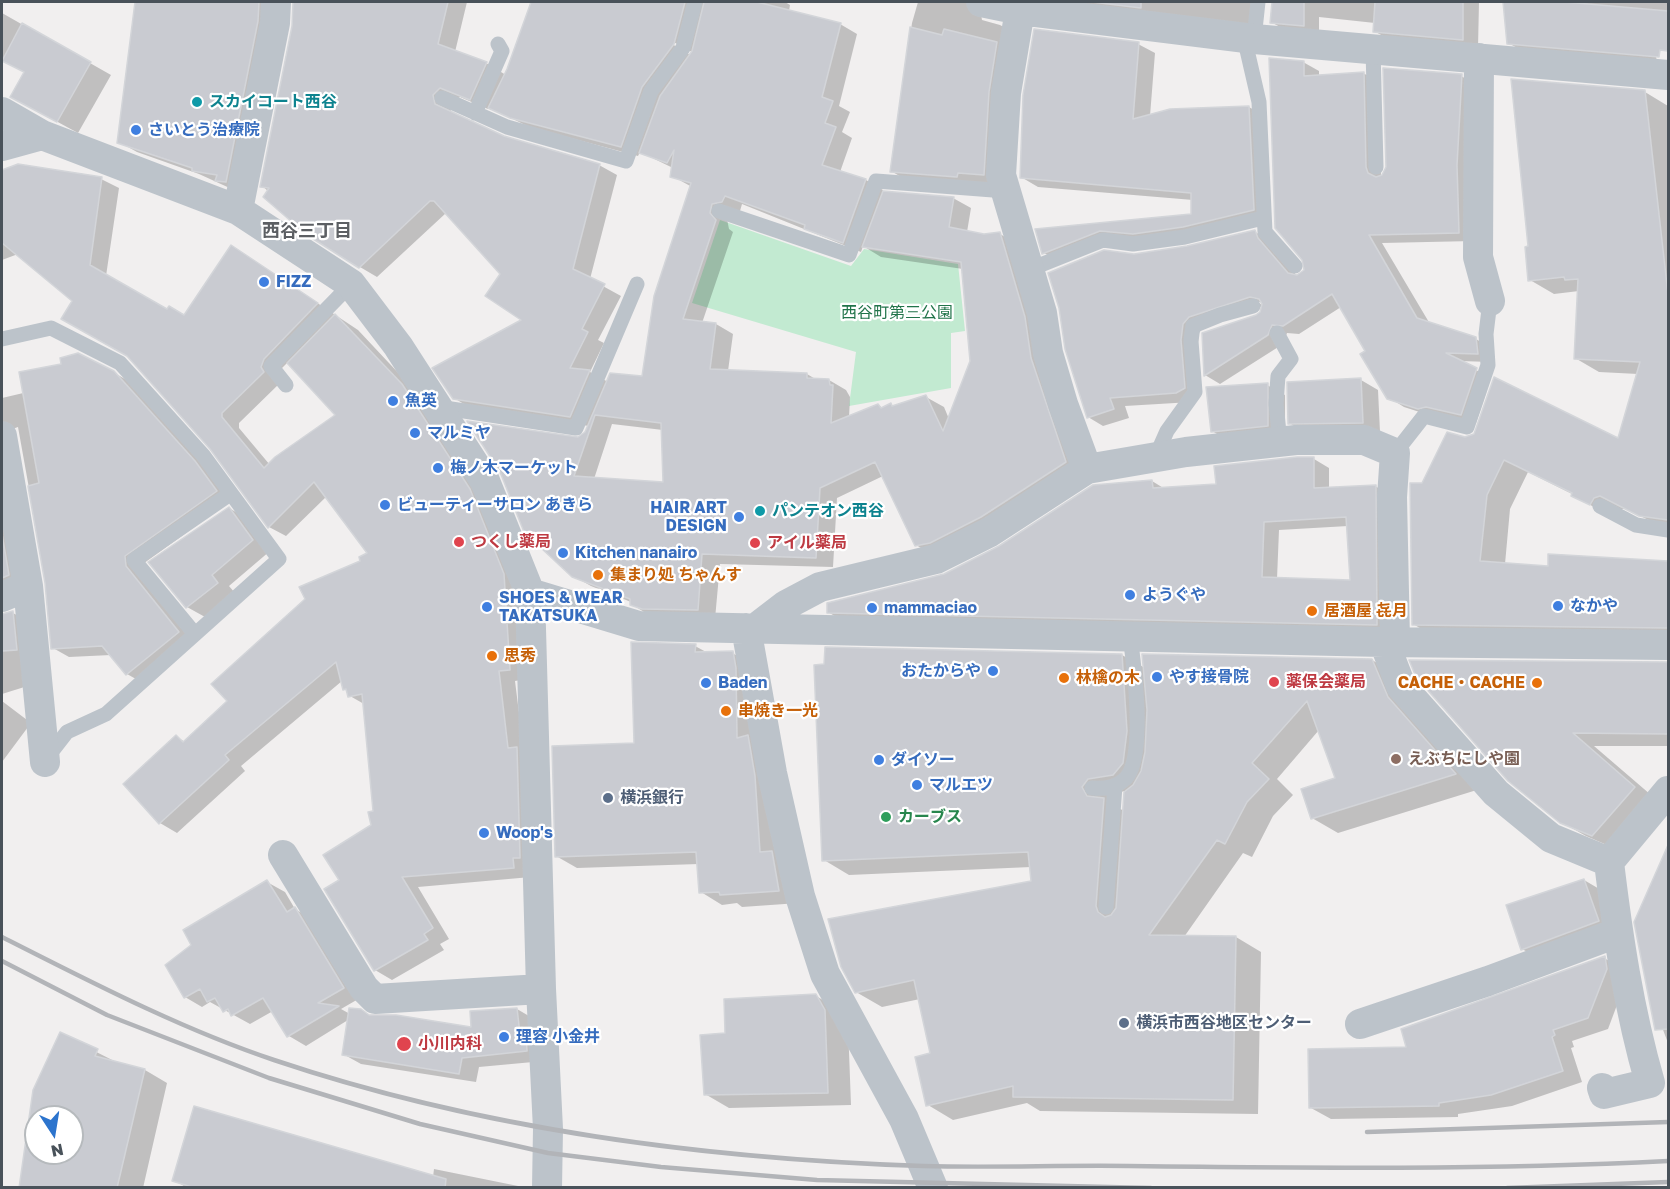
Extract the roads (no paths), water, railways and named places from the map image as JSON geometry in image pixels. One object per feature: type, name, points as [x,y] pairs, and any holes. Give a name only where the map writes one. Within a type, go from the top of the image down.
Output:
[{"type":"street","points":[[238,210],[275,23],[276,2]]},
{"type":"street","points":[[987,2],[1020,10],[1249,38],[1668,75]]},
{"type":"street","points":[[1020,10],[1006,105],[1001,175],[1042,313],[1048,353],[1063,404],[1088,469]]},
{"type":"street","points":[[1479,58],[1478,257],[1490,301]]},
{"type":"street","points":[[2,112],[42,135],[238,210],[351,284],[399,346],[485,481],[530,593],[541,989],[548,1129],[547,1188]]},
{"type":"street","points":[[2,146],[42,135]]},
{"type":"street","points":[[2,436],[15,592],[45,762]]},
{"type":"street","points":[[751,628],[786,605],[820,587],[936,559],[990,532],[1088,469],[1280,442],[1364,440],[1395,453],[1389,641],[1401,686],[1496,794],[1551,838],[1609,862]]},
{"type":"street","points":[[530,593],[639,626],[1668,645]]},
{"type":"street","points":[[751,628],[779,806],[800,896],[825,974],[904,1119],[933,1188]]},
{"type":"street","points":[[1602,1088],[1604,1094],[1650,1083],[1633,1026],[1617,933],[1609,862],[1668,791]]},
{"type":"street","points":[[283,855],[363,988],[375,999],[541,989]]},
{"type":"street","points":[[1360,1024],[1488,981],[1617,933]]},
{"type":"lane","points":[[442,98],[507,127],[626,161],[651,91],[682,48],[695,2]]},
{"type":"lane","points":[[1258,2],[1249,38],[1259,102],[1263,218],[1265,232],[1295,266]]},
{"type":"lane","points":[[476,113],[502,51],[498,44]]},
{"type":"lane","points":[[1373,49],[1376,167]]},
{"type":"lane","points":[[719,212],[849,255],[876,181],[1006,191]]},
{"type":"lane","points":[[1028,270],[1103,240],[1133,244],[1175,238],[1263,218]]},
{"type":"lane","points":[[286,385],[271,366],[351,284]]},
{"type":"lane","points":[[438,407],[576,428],[637,284]]},
{"type":"lane","points":[[1395,453],[1424,416],[1467,427],[1488,365],[1486,334],[1490,301]]},
{"type":"lane","points":[[1155,458],[1167,431],[1195,392],[1191,341],[1193,326],[1220,315],[1253,306]]},
{"type":"lane","points":[[2,339],[51,328],[120,363],[203,456],[279,559],[106,714],[67,732],[45,762]]},
{"type":"lane","points":[[1277,333],[1291,359],[1278,376],[1276,404],[1280,442]]},
{"type":"lane","points":[[195,634],[134,560],[230,494]]},
{"type":"lane","points":[[1600,506],[1636,525],[1668,530]]},
{"type":"lane","points":[[1092,788],[1107,789],[1115,786],[1127,777],[1136,758],[1136,680],[1130,636]]},
{"type":"lane","points":[[1106,907],[1115,786]]},
{"type":"railway","points":[[2,937],[170,1019],[274,1060],[432,1105],[513,1122],[677,1148],[842,1162],[949,1167],[1399,1168],[1668,1161]]},
{"type":"railway","points":[[2,961],[107,1015],[269,1078],[420,1124],[548,1153],[661,1167],[817,1180],[1151,1188]]},
{"type":"railway","points":[[1367,1132],[1668,1122]]},
{"type":"railway","points":[[1507,1188],[1668,1182]]},
{"type":"place","name":"スカイコート西谷","points":[[197,102]]},
{"type":"place","name":"さいとう治療院","points":[[136,130]]},
{"type":"place","name":"FIZZ","points":[[264,282]]},
{"type":"place","name":"魚英","points":[[393,401]]},
{"type":"place","name":"マルミヤ","points":[[415,433]]},
{"type":"place","name":"梅ノ木マーケット","points":[[438,468]]},
{"type":"place","name":"ビューティーサロン あきら","points":[[385,505]]},
{"type":"place","name":"パンテオン西谷","points":[[760,511]]},
{"type":"place","name":"HAIR ART DESIGN","points":[[739,517]]},
{"type":"place","name":"つくし薬局","points":[[459,542]]},
{"type":"place","name":"アイル薬局","points":[[755,543]]},
{"type":"place","name":"Kitchen nanairo","points":[[563,553]]},
{"type":"place","name":"集まり処 ちゃんす","points":[[598,575]]},
{"type":"place","name":"ようぐや","points":[[1130,595]]},
{"type":"place","name":"なかや","points":[[1558,606]]},
{"type":"place","name":"SHOES & WEAR TAKATSUKA","points":[[487,607]]},
{"type":"place","name":"mammaciao","points":[[872,608]]},
{"type":"place","name":"居酒屋 㐂月","points":[[1312,611]]},
{"type":"place","name":"思秀","points":[[492,656]]},
{"type":"place","name":"おたからや","points":[[993,671]]},
{"type":"place","name":"やす接骨院","points":[[1157,677]]},
{"type":"place","name":"林檎の木","points":[[1064,678]]},
{"type":"place","name":"薬保会薬局","points":[[1274,682]]},
{"type":"place","name":"Baden","points":[[706,683]]},
{"type":"place","name":"CACHE・CACHE","points":[[1537,683]]},
{"type":"place","name":"串焼き一光","points":[[726,711]]},
{"type":"place","name":"えぶちにしや園","points":[[1396,759]]},
{"type":"place","name":"ダイソー","points":[[879,760]]},
{"type":"place","name":"マルエツ","points":[[917,785]]},
{"type":"place","name":"横浜銀行","points":[[608,798]]},
{"type":"place","name":"カーブス","points":[[886,817]]},
{"type":"place","name":"Woop's","points":[[484,833]]},
{"type":"place","name":"横浜市西谷地区センター","points":[[1124,1023]]},
{"type":"place","name":"理容 小金井","points":[[504,1037]]},
{"type":"place","name":"小川内科","points":[[404,1044]]},
{"type":"district","name":"西谷三丁目","points":[[307,231]]},
{"type":"park label","name":"西谷町第三公園","points":[[897,313]]}]
